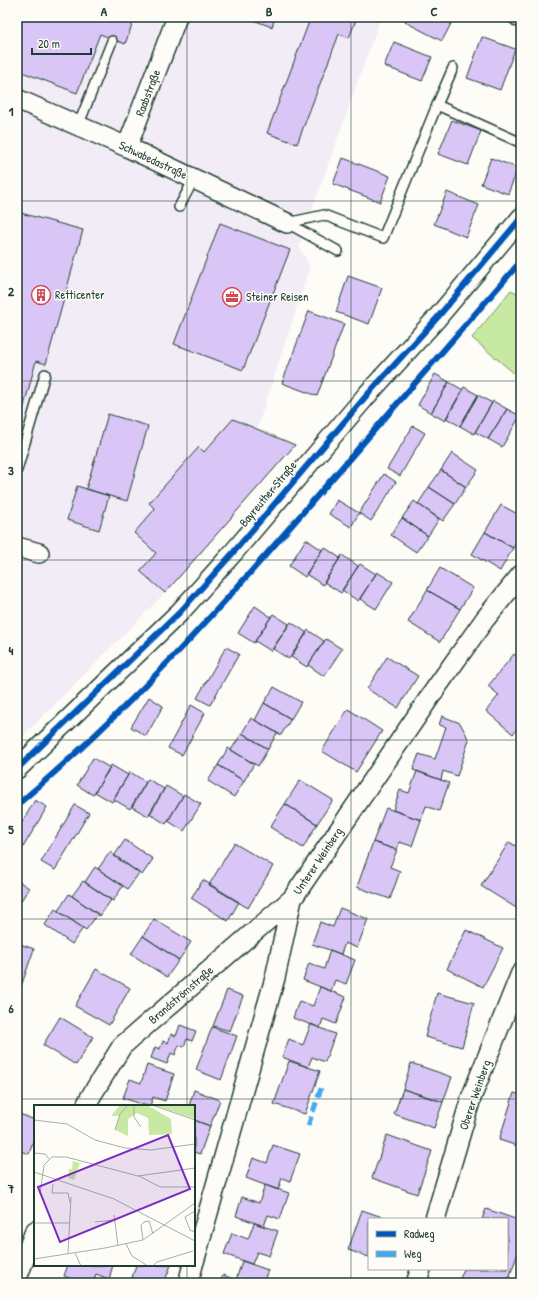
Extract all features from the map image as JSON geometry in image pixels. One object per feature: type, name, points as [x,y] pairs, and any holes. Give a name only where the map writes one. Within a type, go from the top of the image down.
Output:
[{"type":"street","name":"Raabstraße","points":[[127,147],[177,17]]},
{"type":"street","name":"Schwabedastraße","points":[[17,99],[127,147],[287,223]]},
{"type":"street","name":"Bayreuther Straße","points":[[17,769],[180,612],[232,554],[367,395],[437,318],[521,218]]},
{"type":"street","points":[[17,547],[39,553]]},
{"type":"street","name":"Unterer Weinberg","points":[[195,1260],[275,978],[292,899],[436,688],[485,619],[521,575]]},
{"type":"street","name":"Brandströmstraße","points":[[86,1105],[122,1046],[292,899]]},
{"type":"street","name":"Oberer Weinberg","points":[[435,1218],[471,1098],[521,973]]},
{"type":"street","points":[[17,1278],[34,1234]]},
{"type":"street","name":"Unterer Weinberg","points":[[188,1283],[193,1266]]},
{"type":"street","points":[[416,1283],[420,1270]]},
{"type":"lane","points":[[78,126],[112,41]]},
{"type":"lane","points":[[287,223],[324,215],[383,238],[452,68]]},
{"type":"lane","points":[[438,105],[517,141]]},
{"type":"lane","points":[[180,207],[194,179]]},
{"type":"lane","name":"Schwabedastraße","points":[[287,223],[338,251]]},
{"type":"lane","points":[[17,470],[45,374]]},
{"type":"shaded area","points":[[17,17],[381,17],[299,246],[310,267],[257,429],[295,445],[165,593],[17,742]]},
{"type":"green space","points":[[511,290],[521,295],[521,379],[472,338]]},
{"type":"building","points":[[17,17],[135,17],[125,44],[100,34],[77,93],[17,70]]},
{"type":"building","points":[[245,17],[275,17],[272,27]]},
{"type":"building","points":[[296,17],[357,17],[349,38],[339,34],[297,144],[267,133],[309,22]]},
{"type":"building","points":[[407,17],[447,17],[453,20],[442,41],[405,22]]},
{"type":"building","points":[[482,37],[515,49],[500,90],[467,78]]},
{"type":"building","points":[[394,42],[432,57],[422,81],[384,66]]},
{"type":"building","points":[[452,120],[481,131],[468,165],[438,154]]},
{"type":"building","points":[[343,158],[390,176],[380,202],[333,184]]},
{"type":"building","points":[[491,158],[518,168],[508,194],[481,184]]},
{"type":"building","points":[[447,192],[479,205],[466,237],[434,224]]},
{"type":"building","name":"Retticenter","points":[[17,212],[83,230],[46,364],[36,361],[23,410],[17,408]]},
{"type":"building","name":"Steiner Reisen","points":[[220,223],[290,250],[243,370],[174,344]]},
{"type":"building","points":[[348,276],[382,288],[369,324],[336,312]]},
{"type":"building","points":[[309,311],[344,324],[317,396],[282,383]]},
{"type":"building","points":[[435,374],[449,382],[431,413],[418,405]]},
{"type":"building","points":[[449,382],[463,390],[445,421],[431,413]]},
{"type":"building","points":[[464,387],[478,395],[460,426],[446,418]]},
{"type":"building","points":[[478,395],[492,403],[474,434],[460,426]]},
{"type":"building","points":[[493,401],[507,409],[488,439],[475,432]]},
{"type":"building","points":[[507,409],[520,416],[502,447],[488,439]]},
{"type":"building","points":[[108,414],[148,426],[127,501],[86,489]]},
{"type":"building","points":[[233,419],[295,445],[165,593],[140,571],[156,553],[134,533],[155,509],[149,503],[199,447],[204,452]]},
{"type":"building","points":[[413,426],[425,433],[400,476],[387,469]]},
{"type":"building","points":[[452,453],[478,470],[466,487],[441,470]]},
{"type":"building","points":[[441,470],[466,487],[455,504],[429,487]]},
{"type":"building","points":[[384,474],[396,482],[371,521],[359,513]]},
{"type":"building","points":[[77,486],[109,496],[99,530],[67,520]]},
{"type":"building","points":[[429,487],[455,504],[443,521],[418,504]]},
{"type":"building","points":[[337,500],[359,513],[351,527],[329,514]]},
{"type":"building","points":[[414,501],[439,519],[428,536],[402,518]]},
{"type":"building","points":[[501,505],[521,516],[521,534],[513,548],[485,532]]},
{"type":"building","points":[[402,518],[428,536],[416,552],[391,535]]},
{"type":"building","points":[[485,532],[513,548],[500,571],[472,554]]},
{"type":"building","points":[[306,539],[322,550],[305,577],[289,566]]},
{"type":"building","points":[[324,547],[340,558],[323,585],[306,574]]},
{"type":"building","points":[[342,555],[358,566],[341,593],[324,582]]},
{"type":"building","points":[[360,564],[376,574],[358,601],[342,590]]},
{"type":"building","points":[[440,568],[473,588],[460,609],[427,590]]},
{"type":"building","points":[[377,572],[393,582],[376,609],[360,599]]},
{"type":"building","points":[[427,590],[460,609],[440,642],[408,622]]},
{"type":"building","points":[[255,606],[271,617],[254,643],[238,633]]},
{"type":"building","points":[[273,614],[289,624],[271,651],[255,641]]},
{"type":"building","points":[[291,622],[307,633],[289,659],[273,649]]},
{"type":"building","points":[[308,630],[324,641],[307,667],[291,657]]},
{"type":"building","points":[[326,639],[342,649],[324,676],[308,665]]},
{"type":"building","points":[[226,647],[239,654],[210,705],[197,698]]},
{"type":"building","points":[[514,654],[521,660],[521,695],[519,697],[521,699],[521,724],[513,734],[486,711],[499,695],[488,686]]},
{"type":"building","points":[[387,657],[418,676],[398,708],[367,689]]},
{"type":"building","points":[[274,687],[301,702],[291,719],[264,703]]},
{"type":"building","points":[[149,697],[163,706],[146,736],[131,727]]},
{"type":"building","points":[[264,703],[291,719],[281,735],[255,720]]},
{"type":"building","points":[[191,705],[205,713],[182,755],[168,748]]},
{"type":"building","points":[[348,709],[382,731],[356,772],[322,751]]},
{"type":"building","points":[[442,716],[460,723],[469,740],[457,776],[443,771],[441,780],[413,770],[419,754],[435,759],[446,727],[439,725]]},
{"type":"building","points":[[251,718],[277,733],[268,749],[242,733]]},
{"type":"building","points":[[242,733],[268,749],[258,766],[231,750]]},
{"type":"building","points":[[228,748],[254,764],[244,781],[218,765]]},
{"type":"building","points":[[93,758],[110,768],[93,795],[77,785]]},
{"type":"building","points":[[111,765],[128,775],[112,802],[95,792]]},
{"type":"building","points":[[218,765],[244,781],[234,797],[208,781]]},
{"type":"building","points":[[417,771],[449,783],[439,811],[426,806],[421,820],[393,810],[400,790],[409,793]]},
{"type":"building","points":[[130,772],[146,782],[130,809],[113,799]]},
{"type":"building","points":[[148,779],[164,789],[148,816],[132,807]]},
{"type":"building","points":[[300,780],[333,800],[317,824],[285,804]]},
{"type":"building","points":[[166,786],[183,796],[166,824],[150,814]]},
{"type":"building","points":[[184,794],[201,804],[184,831],[168,821]]},
{"type":"building","points":[[35,800],[47,807],[22,849],[17,846],[17,831]]},
{"type":"building","points":[[285,804],[317,824],[303,848],[270,827]]},
{"type":"building","points":[[75,805],[89,813],[55,870],[41,862]]},
{"type":"building","points":[[386,808],[421,820],[412,846],[399,842],[397,850],[373,842]]},
{"type":"building","points":[[125,840],[153,859],[142,875],[114,856]]},
{"type":"building","points":[[373,842],[397,850],[390,867],[400,871],[390,899],[357,887]]},
{"type":"building","points":[[509,842],[521,849],[521,911],[481,886]]},
{"type":"building","points":[[234,843],[273,866],[248,908],[209,885]]},
{"type":"building","points":[[110,852],[139,873],[128,889],[98,869]]},
{"type":"building","points":[[95,867],[123,886],[113,901],[85,882]]},
{"type":"building","points":[[17,880],[29,888],[17,907]]},
{"type":"building","points":[[203,880],[239,902],[228,921],[191,898]]},
{"type":"building","points":[[83,881],[111,900],[100,916],[72,896]]},
{"type":"building","points":[[69,894],[98,914],[86,930],[58,911]]},
{"type":"building","points":[[340,908],[368,919],[357,948],[345,943],[341,954],[312,944],[320,922],[333,927]]},
{"type":"building","points":[[55,909],[83,928],[72,944],[45,925]]},
{"type":"building","points":[[154,919],[191,942],[179,960],[143,936]]},
{"type":"building","points":[[466,930],[503,948],[483,987],[447,969]]},
{"type":"building","points":[[143,936],[179,960],[167,977],[131,954]]},
{"type":"building","points":[[17,943],[34,949],[17,998]]},
{"type":"building","points":[[330,950],[355,960],[346,984],[335,980],[331,991],[303,980],[309,963],[324,969]]},
{"type":"building","points":[[96,969],[130,988],[109,1025],[75,1006]]},
{"type":"building","points":[[320,987],[346,997],[336,1024],[323,1019],[320,1028],[293,1018],[299,1001],[313,1006]]},
{"type":"building","points":[[227,990],[243,996],[230,1031],[213,1026]]},
{"type":"building","points":[[437,993],[474,1003],[462,1047],[425,1037]]},
{"type":"building","points":[[60,1017],[93,1037],[76,1065],[43,1045]]},
{"type":"building","points":[[311,1024],[335,1034],[325,1062],[312,1057],[308,1067],[282,1057],[289,1039],[303,1045]]},
{"type":"building","points":[[180,1025],[196,1031],[192,1041],[187,1039],[184,1047],[179,1045],[175,1055],[171,1053],[167,1064],[151,1058],[155,1047],[160,1049],[163,1041],[168,1043],[171,1034],[176,1036]]},
{"type":"building","points":[[212,1027],[237,1036],[221,1080],[196,1070]]},
{"type":"building","points":[[289,1061],[320,1071],[305,1114],[274,1104]]},
{"type":"building","points":[[411,1063],[452,1077],[443,1102],[403,1089]]},
{"type":"building","points":[[521,1064],[521,1078],[517,1077]]},
{"type":"building","points":[[147,1065],[174,1074],[165,1101],[153,1097],[150,1105],[144,1105],[123,1098],[130,1079],[141,1083]]},
{"type":"building","points":[[403,1089],[443,1102],[434,1128],[394,1114]]},
{"type":"building","points":[[194,1090],[220,1100],[210,1126],[195,1120],[195,1105],[189,1105]]},
{"type":"building","points":[[514,1093],[521,1095],[521,1147],[499,1140]]},
{"type":"building","points":[[17,1113],[34,1120],[34,1139],[29,1154],[17,1150]]},
{"type":"building","points":[[195,1120],[210,1126],[200,1154],[195,1152]]},
{"type":"building","points":[[387,1135],[432,1151],[417,1194],[372,1178]]},
{"type":"building","points":[[273,1145],[300,1154],[290,1181],[282,1178],[278,1190],[246,1178],[253,1158],[267,1163]]},
{"type":"building","points":[[265,1185],[289,1193],[280,1219],[268,1215],[264,1226],[236,1216],[242,1197],[259,1203]]},
{"type":"building","points":[[486,1209],[521,1221],[521,1245],[507,1283],[463,1283],[459,1281],[464,1270],[508,1270],[508,1218],[482,1218]]},
{"type":"building","points":[[362,1210],[385,1218],[368,1218],[368,1257],[348,1250]]},
{"type":"building","points":[[254,1223],[278,1231],[269,1256],[257,1252],[252,1264],[224,1254],[232,1233],[248,1239]]},
{"type":"building","points":[[242,1261],[268,1270],[263,1283],[220,1283],[223,1275],[236,1280]]},
{"type":"building","points":[[68,1266],[113,1266],[109,1279],[96,1274],[93,1283],[83,1283],[64,1276]]},
{"type":"building","points":[[136,1266],[171,1266],[164,1283],[147,1283],[132,1278]]},
{"type":"marked path","points":[[308,1126],[322,1086]]},
{"type":"cycle path","points":[[17,769],[180,612],[232,554],[367,395],[437,318],[521,218]]},
{"type":"cycle path","points":[[17,805],[98,733],[174,656],[283,536],[521,261]]},
{"type":"place","name":"Retticenter","points":[[41,295]]},
{"type":"place","name":"Steiner Reisen","points":[[232,297]]}]
